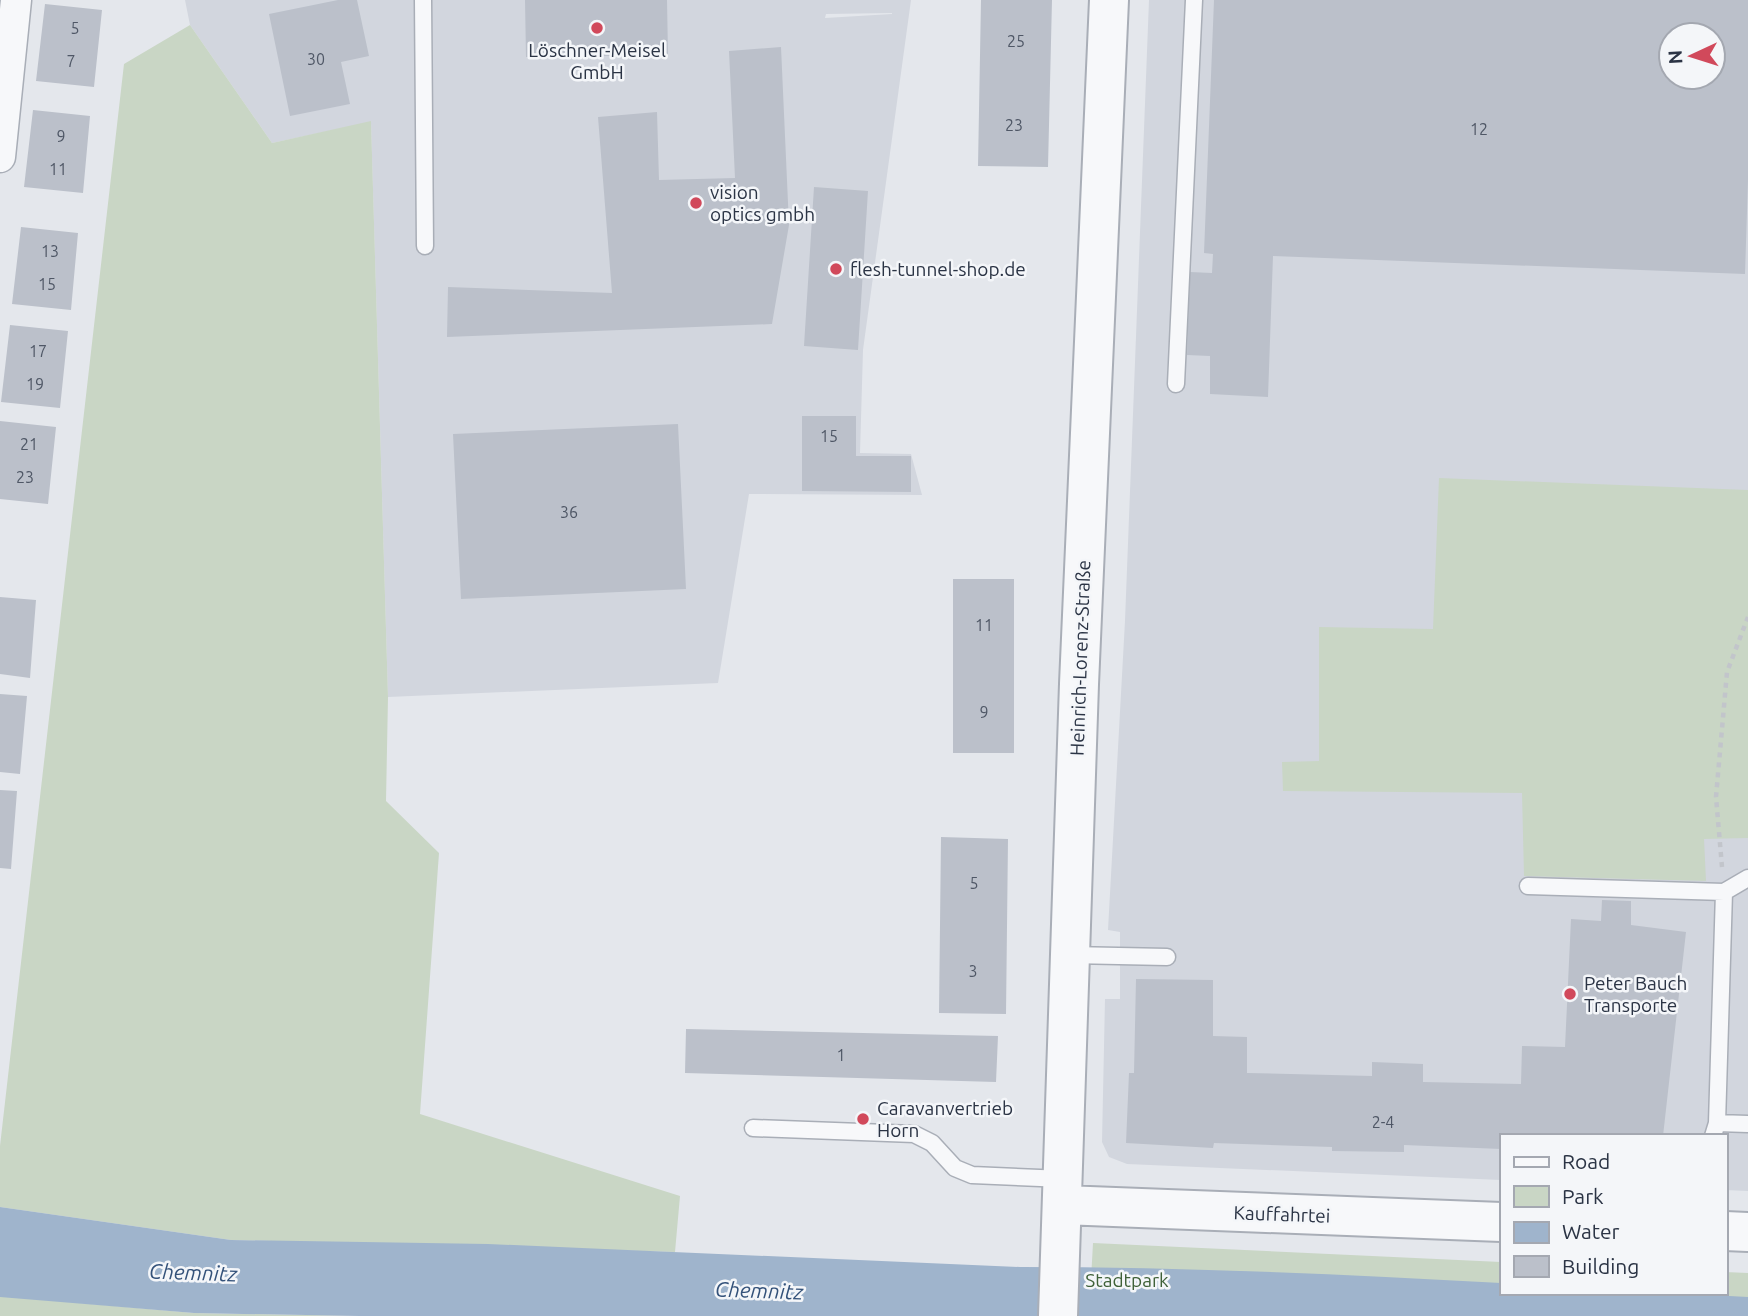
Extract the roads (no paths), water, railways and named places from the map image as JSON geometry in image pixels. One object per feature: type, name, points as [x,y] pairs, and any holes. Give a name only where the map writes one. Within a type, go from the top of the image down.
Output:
[{"type":"street","points":[[0,157],[16,0]]},
{"type":"street","name":"Heinrich-Lorenz-Straße","points":[[1058,1316],[1079,670],[1109,0]]},
{"type":"street","name":"Kauffahrtei","points":[[1064,1192],[1500,1222]]},
{"type":"street","points":[[1727,1231],[1748,1232]]},
{"type":"lane","points":[[423,0],[425,246]]},
{"type":"lane","points":[[1176,384],[1194,0]]},
{"type":"lane","points":[[1528,886],[1724,892],[1748,878]]},
{"type":"lane","points":[[1724,892],[1715,1129],[1748,1124]]},
{"type":"lane","points":[[1070,955],[1167,957]]},
{"type":"lane","points":[[753,1128],[914,1134],[932,1143],[955,1168],[972,1175],[1064,1192]]},
{"type":"water","name":"Chemnitz","points":[[0,1207],[231,1240],[488,1244],[1020,1267],[1140,1268],[1381,1277],[1500,1283],[1500,1295],[1748,1297],[1748,1316],[359,1316],[194,1313],[0,1297]]},
{"type":"place","name":"Löschner-Meisel GmbH","points":[[597,28]]},
{"type":"place","name":"vision optics gmbh","points":[[696,203]]},
{"type":"place","name":"flesh-tunnel-shop.de","points":[[836,269]]},
{"type":"place","name":"Peter Bauch Transporte","points":[[1570,994]]},
{"type":"place","name":"Caravanvertrieb Horn","points":[[863,1119]]},
{"type":"park label","name":"Stadtpark","points":[[1127,1280]]}]
